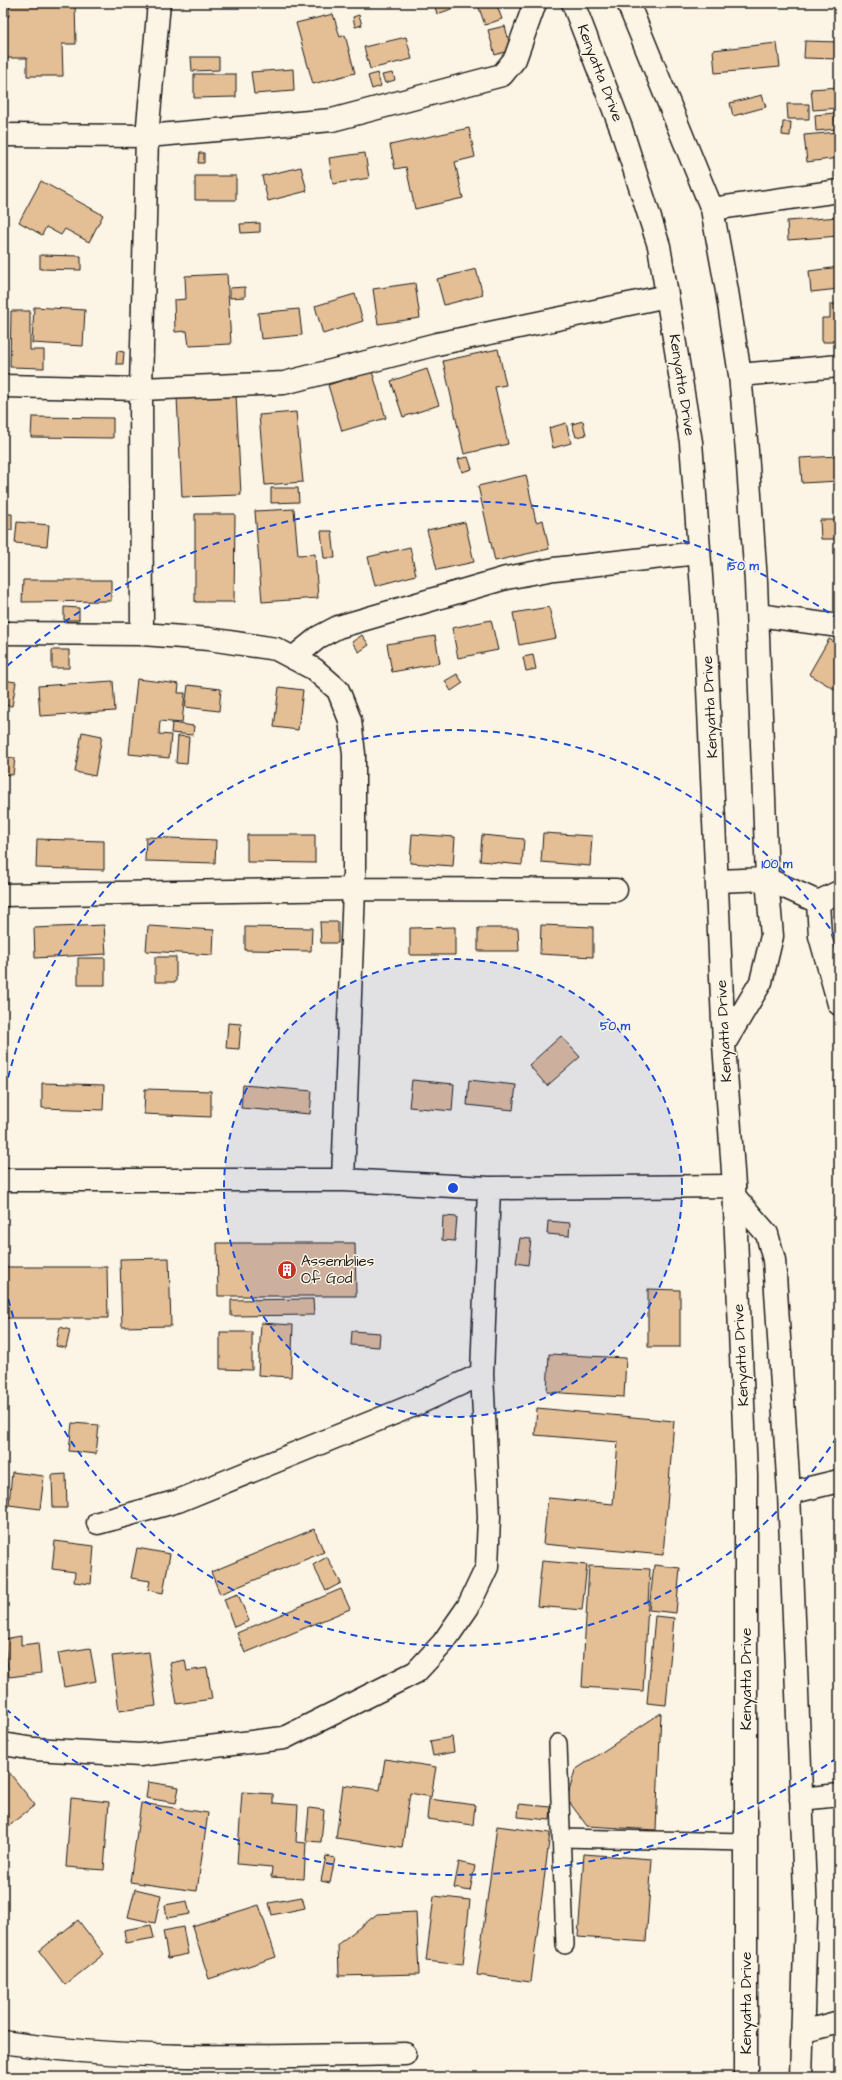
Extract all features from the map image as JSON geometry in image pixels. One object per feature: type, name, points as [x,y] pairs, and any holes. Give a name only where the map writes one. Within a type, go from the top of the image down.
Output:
[{"type":"street","points":[[142,634],[140,389],[147,136],[159,3]]},
{"type":"street","points":[[3,135],[147,136],[332,120],[502,75],[516,59],[535,3]]},
{"type":"street","name":"Kenyatta Drive","points":[[573,3],[621,128],[656,239],[691,442],[698,553],[706,643],[718,881],[724,1044],[734,1191],[746,1475],[746,2077]]},
{"type":"street","points":[[628,3],[712,209],[740,375],[747,451],[758,615],[767,879],[772,936],[760,982],[724,1044]]},
{"type":"street","points":[[712,209],[839,191]]},
{"type":"street","points":[[3,386],[140,389],[284,383],[437,344],[667,296]]},
{"type":"street","points":[[740,375],[839,366]]},
{"type":"street","points":[[293,658],[320,637],[338,627],[506,578],[554,569],[698,553]]},
{"type":"street","points":[[758,615],[839,626]]},
{"type":"street","points":[[3,633],[142,634],[209,639],[276,649],[314,669],[338,690],[350,720],[354,754],[354,889],[343,1180]]},
{"type":"street","points":[[718,881],[767,879],[818,902],[839,892]]},
{"type":"street","points":[[3,895],[354,889],[616,890]]},
{"type":"street","points":[[818,902],[820,936],[839,1004]]},
{"type":"street","points":[[3,1180],[343,1180],[489,1188],[734,1191],[767,1234],[774,1260],[789,1493],[806,1916],[801,2077]]},
{"type":"street","points":[[3,1744],[34,1749],[140,1755],[284,1738],[416,1672],[443,1643],[468,1607],[487,1567],[489,1516],[482,1374],[489,1188]]},
{"type":"street","points":[[98,1524],[178,1501],[419,1403],[482,1374]]},
{"type":"street","points":[[789,1493],[839,1481]]},
{"type":"street","points":[[801,1799],[839,1795]]},
{"type":"street","points":[[802,2032],[839,2022]]},
{"type":"street","points":[[3,2042],[40,2048],[208,2058],[405,2054]]},
{"type":"lane","points":[[558,1743],[565,1945]]},
{"type":"lane","points":[[561,1838],[746,1842]]},
{"type":"building","points":[[9,3],[75,3],[76,44],[62,44],[63,76],[27,76],[27,58],[3,58],[3,17],[9,16]]},
{"type":"building","points":[[434,3],[469,3],[437,14]]},
{"type":"building","points":[[483,3],[496,3],[502,19],[485,25],[478,5]]},
{"type":"building","points":[[333,14],[340,37],[345,35],[355,73],[313,84],[296,23]]},
{"type":"building","points":[[359,15],[362,25],[355,27],[353,17]]},
{"type":"building","points":[[505,26],[511,50],[495,55],[488,30]]},
{"type":"building","points":[[406,37],[412,59],[370,69],[364,47]]},
{"type":"building","points":[[805,41],[839,42],[839,59],[804,58]]},
{"type":"building","points":[[777,43],[780,67],[715,73],[713,50]]},
{"type":"building","points":[[191,57],[219,57],[219,70],[192,71]]},
{"type":"building","points":[[293,69],[294,91],[254,94],[251,72]]},
{"type":"building","points":[[377,73],[381,86],[372,89],[368,76]]},
{"type":"building","points":[[393,73],[395,80],[385,83],[382,75]]},
{"type":"building","points":[[194,74],[236,74],[236,97],[194,98]]},
{"type":"building","points":[[839,87],[839,108],[813,110],[811,89]]},
{"type":"building","points":[[762,95],[766,107],[733,116],[730,103]]},
{"type":"building","points":[[787,104],[809,104],[809,119],[788,119]]},
{"type":"building","points":[[834,113],[836,129],[816,131],[815,115]]},
{"type":"building","points":[[783,122],[791,122],[790,136],[782,135]]},
{"type":"building","points":[[469,128],[475,157],[455,162],[463,198],[415,209],[406,167],[395,169],[390,145]]},
{"type":"building","points":[[839,132],[839,158],[807,162],[804,135]]},
{"type":"building","points":[[199,153],[204,153],[204,163],[198,163]]},
{"type":"building","points":[[365,153],[369,178],[333,184],[329,158]]},
{"type":"building","points":[[301,167],[307,191],[268,201],[262,176]]},
{"type":"building","points":[[195,176],[236,176],[236,200],[195,200]]},
{"type":"building","points":[[41,181],[103,215],[89,242],[65,229],[61,235],[46,227],[42,235],[19,222]]},
{"type":"building","points":[[839,217],[839,236],[788,240],[787,221]]},
{"type":"building","points":[[260,223],[260,232],[241,233],[240,224]]},
{"type":"building","points":[[40,255],[81,256],[81,270],[40,269]]},
{"type":"building","points":[[839,267],[839,289],[811,292],[809,271]]},
{"type":"building","points":[[476,269],[483,295],[444,305],[437,279]]},
{"type":"building","points":[[227,274],[231,344],[189,346],[187,331],[175,332],[174,300],[186,299],[185,276]]},
{"type":"building","points":[[415,283],[420,318],[378,324],[373,289]]},
{"type":"building","points":[[245,287],[245,297],[230,298],[230,288]]},
{"type":"building","points":[[355,294],[363,321],[323,334],[315,306]]},
{"type":"building","points":[[3,300],[5,300],[3,344]]},
{"type":"building","points":[[830,304],[839,304],[839,342],[822,342],[822,318],[830,318]]},
{"type":"building","points":[[34,307],[85,310],[83,346],[32,343]]},
{"type":"building","points":[[299,309],[302,335],[261,339],[258,313]]},
{"type":"building","points":[[11,311],[30,311],[30,350],[44,350],[44,368],[10,367]]},
{"type":"building","points":[[498,349],[506,385],[495,387],[508,444],[464,454],[443,361]]},
{"type":"building","points":[[117,351],[124,352],[123,364],[116,364]]},
{"type":"building","points":[[427,369],[439,405],[403,417],[391,381]]},
{"type":"building","points":[[372,371],[386,418],[342,431],[328,385]]},
{"type":"building","points":[[236,394],[241,495],[182,497],[177,397]]},
{"type":"building","points":[[296,412],[303,482],[265,485],[259,415]]},
{"type":"building","points":[[32,417],[113,418],[113,438],[31,437]]},
{"type":"building","points":[[583,421],[586,435],[576,437],[572,424]]},
{"type":"building","points":[[566,423],[571,443],[553,448],[549,428]]},
{"type":"building","points":[[839,456],[839,481],[802,483],[800,458]]},
{"type":"building","points":[[468,457],[472,469],[462,472],[458,459]]},
{"type":"building","points":[[526,475],[536,522],[543,520],[549,549],[495,561],[478,486]]},
{"type":"building","points":[[271,488],[298,488],[299,502],[271,503]]},
{"type":"building","points":[[294,509],[298,555],[315,554],[318,598],[262,602],[255,511]]},
{"type":"building","points":[[3,514],[12,514],[12,530],[3,530]]},
{"type":"building","points":[[195,514],[235,514],[234,602],[195,602]]},
{"type":"building","points":[[820,520],[839,520],[839,539],[821,539]]},
{"type":"building","points":[[17,522],[49,525],[47,546],[15,543]]},
{"type":"building","points":[[465,522],[474,562],[437,570],[427,530]]},
{"type":"building","points":[[321,531],[332,531],[335,558],[324,558]]},
{"type":"building","points":[[410,547],[416,575],[375,586],[368,557]]},
{"type":"building","points":[[23,580],[111,580],[111,601],[22,602]]},
{"type":"building","points":[[64,607],[79,608],[79,620],[64,620]]},
{"type":"building","points":[[549,607],[556,638],[519,645],[513,613]]},
{"type":"building","points":[[491,620],[498,650],[458,658],[452,628]]},
{"type":"building","points":[[362,635],[369,645],[359,652],[352,642]]},
{"type":"building","points":[[435,636],[440,663],[392,672],[387,644]]},
{"type":"building","points":[[829,639],[839,645],[839,692],[809,674]]},
{"type":"building","points":[[52,650],[69,650],[69,668],[52,668]]},
{"type":"building","points":[[533,655],[536,669],[526,671],[523,657]]},
{"type":"building","points":[[457,674],[463,683],[451,691],[445,681]]},
{"type":"building","points":[[137,679],[179,684],[178,693],[185,693],[182,723],[160,721],[159,734],[171,735],[169,758],[129,754]]},
{"type":"building","points":[[3,680],[16,682],[12,706],[3,705]]},
{"type":"building","points":[[113,681],[115,711],[40,716],[38,686]]},
{"type":"building","points":[[188,685],[221,689],[219,711],[185,707]]},
{"type":"building","points":[[279,687],[303,690],[298,730],[274,727]]},
{"type":"building","points":[[172,723],[194,726],[193,735],[171,733]]},
{"type":"building","points":[[82,732],[102,736],[95,776],[75,772]]},
{"type":"building","points":[[178,736],[189,737],[187,764],[176,763]]},
{"type":"building","points":[[3,757],[15,758],[13,775],[3,774]]},
{"type":"building","points":[[543,833],[592,836],[590,866],[541,862]]},
{"type":"building","points":[[412,834],[455,837],[453,866],[410,863]]},
{"type":"building","points":[[247,835],[315,835],[315,863],[247,862]]},
{"type":"building","points":[[482,835],[524,839],[522,865],[480,861]]},
{"type":"building","points":[[146,837],[216,840],[215,863],[145,861]]},
{"type":"building","points":[[37,839],[104,841],[104,870],[36,868]]},
{"type":"building","points":[[320,922],[338,922],[338,943],[321,943]]},
{"type":"building","points":[[104,925],[106,954],[35,958],[34,928]]},
{"type":"building","points":[[541,925],[593,927],[593,957],[540,954]]},
{"type":"building","points":[[148,926],[214,930],[213,955],[146,951]]},
{"type":"building","points":[[245,927],[312,928],[311,951],[245,950]]},
{"type":"building","points":[[455,927],[455,955],[410,955],[410,928]]},
{"type":"building","points":[[478,928],[518,928],[519,951],[478,951]]},
{"type":"building","points":[[155,957],[176,957],[176,982],[155,982]]},
{"type":"building","points":[[78,958],[105,958],[105,985],[78,985]]},
{"type":"building","points":[[228,1023],[241,1024],[239,1049],[226,1048]]},
{"type":"building","points":[[3,1031],[7,1031],[6,1064],[3,1064]]},
{"type":"building","points":[[561,1036],[580,1057],[547,1086],[529,1065]]},
{"type":"building","points":[[412,1080],[454,1084],[452,1111],[409,1107]]},
{"type":"building","points":[[469,1080],[516,1085],[513,1110],[467,1105]]},
{"type":"building","points":[[42,1083],[104,1085],[103,1110],[42,1108]]},
{"type":"building","points":[[243,1085],[312,1091],[310,1114],[241,1108]]},
{"type":"building","points":[[145,1089],[211,1091],[211,1117],[144,1114]]},
{"type":"building","points":[[443,1216],[457,1217],[455,1241],[442,1240]]},
{"type":"building","points":[[548,1221],[570,1223],[569,1236],[547,1234]]},
{"type":"building","points":[[520,1238],[531,1239],[528,1265],[516,1263]]},
{"type":"building","name":"Assemblies Of God","points":[[217,1243],[355,1243],[356,1296],[218,1296]]},
{"type":"building","points":[[169,1258],[171,1326],[122,1327],[120,1259]]},
{"type":"building","points":[[3,1267],[107,1267],[108,1318],[3,1318]]},
{"type":"building","points":[[648,1289],[680,1290],[680,1347],[648,1347]]},
{"type":"building","points":[[313,1299],[314,1315],[231,1316],[231,1300]]},
{"type":"building","points":[[261,1323],[293,1325],[291,1377],[258,1375]]},
{"type":"building","points":[[60,1327],[70,1330],[66,1348],[56,1346]]},
{"type":"building","points":[[352,1331],[380,1333],[379,1347],[351,1345]]},
{"type":"building","points":[[220,1332],[252,1332],[252,1370],[220,1369]]},
{"type":"building","points":[[549,1354],[626,1358],[624,1397],[547,1392]]},
{"type":"building","points":[[537,1408],[674,1421],[663,1555],[543,1544],[548,1498],[613,1504],[618,1442],[535,1435]]},
{"type":"building","points":[[72,1423],[99,1425],[96,1454],[69,1451]]},
{"type":"building","points":[[12,1472],[44,1476],[40,1509],[9,1505]]},
{"type":"building","points":[[66,1474],[67,1508],[53,1508],[52,1475]]},
{"type":"building","points":[[314,1529],[324,1552],[220,1594],[211,1572]]},
{"type":"building","points":[[55,1541],[94,1546],[91,1584],[74,1582],[75,1572],[52,1569]]},
{"type":"building","points":[[137,1548],[170,1554],[163,1593],[148,1590],[150,1581],[131,1578]]},
{"type":"building","points":[[327,1557],[341,1583],[326,1591],[313,1565]]},
{"type":"building","points":[[542,1561],[587,1565],[582,1610],[537,1606]]},
{"type":"building","points":[[654,1565],[680,1568],[676,1613],[649,1610]]},
{"type":"building","points":[[589,1566],[650,1569],[643,1691],[582,1687]]},
{"type":"building","points":[[341,1589],[350,1609],[245,1653],[237,1633]]},
{"type":"building","points":[[238,1594],[249,1621],[234,1627],[224,1599]]},
{"type":"building","points":[[655,1616],[674,1618],[666,1705],[647,1703]]},
{"type":"building","points":[[21,1636],[21,1645],[38,1643],[41,1673],[9,1677],[4,1639]]},
{"type":"building","points":[[90,1648],[96,1681],[64,1687],[58,1653]]},
{"type":"building","points":[[149,1652],[156,1706],[119,1711],[112,1656]]},
{"type":"building","points":[[185,1660],[187,1671],[207,1668],[212,1699],[177,1704],[170,1663]]},
{"type":"building","points":[[661,1713],[656,1830],[587,1826],[567,1799],[575,1770]]},
{"type":"building","points":[[452,1737],[454,1752],[433,1756],[430,1741]]},
{"type":"building","points":[[385,1759],[436,1767],[431,1797],[410,1793],[402,1848],[336,1838],[343,1785],[380,1790]]},
{"type":"building","points":[[8,1771],[35,1805],[3,1830],[3,1774]]},
{"type":"building","points":[[148,1782],[179,1787],[176,1803],[146,1798]]},
{"type":"building","points":[[242,1792],[273,1794],[273,1803],[298,1805],[296,1842],[306,1843],[304,1879],[271,1877],[272,1867],[237,1864]]},
{"type":"building","points":[[71,1798],[109,1802],[104,1870],[66,1867]]},
{"type":"building","points":[[429,1799],[475,1805],[473,1825],[427,1819]]},
{"type":"building","points":[[141,1803],[208,1813],[197,1891],[130,1882]]},
{"type":"building","points":[[519,1804],[551,1807],[550,1820],[518,1817]]},
{"type":"building","points":[[309,1808],[324,1810],[321,1842],[306,1841]]},
{"type":"building","points":[[497,1826],[550,1833],[531,1982],[477,1975]]},
{"type":"building","points":[[584,1854],[652,1859],[646,1942],[578,1937]]},
{"type":"building","points":[[326,1856],[335,1858],[330,1883],[321,1881]]},
{"type":"building","points":[[459,1862],[475,1866],[470,1891],[454,1888]]},
{"type":"building","points":[[135,1889],[161,1895],[155,1923],[128,1917]]},
{"type":"building","points":[[434,1896],[470,1900],[463,1965],[426,1961]]},
{"type":"building","points":[[302,1897],[305,1908],[272,1915],[269,1903]]},
{"type":"building","points":[[187,1901],[190,1914],[167,1918],[165,1905]]},
{"type":"building","points":[[259,1905],[276,1957],[209,1979],[192,1926]]},
{"type":"building","points":[[416,1912],[419,1974],[339,1976],[338,1944],[377,1914]]},
{"type":"building","points":[[78,1920],[104,1954],[65,1985],[39,1951]]},
{"type":"building","points":[[151,1925],[154,1938],[126,1943],[124,1930]]},
{"type":"building","points":[[183,1927],[188,1954],[168,1958],[163,1931]]},
{"type":"place","name":"Assemblies Of God","points":[[287,1270]]}]
